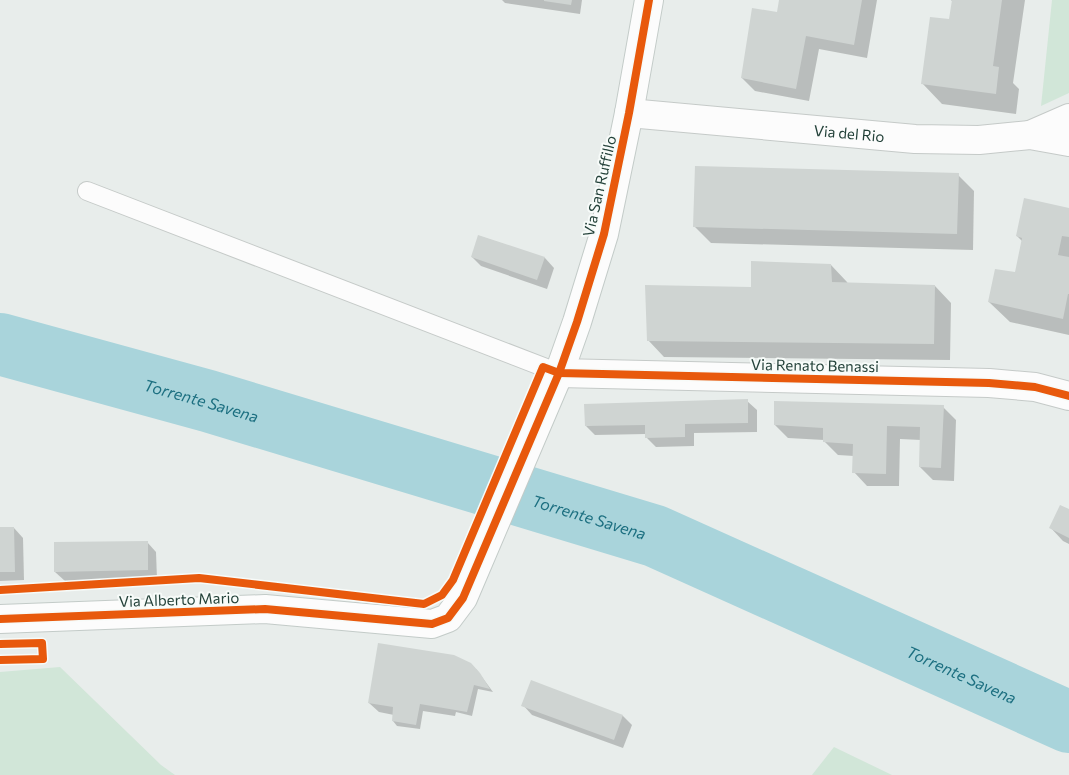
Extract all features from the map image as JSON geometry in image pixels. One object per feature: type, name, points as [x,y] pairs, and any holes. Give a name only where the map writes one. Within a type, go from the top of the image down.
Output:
[{"type":"street","name":"Via San Ruffillo","points":[[559,373],[604,234],[650,0]]},
{"type":"street","name":"Via del Rio","points":[[629,113],[915,138],[979,140],[1030,135],[1069,142]]},
{"type":"street","points":[[1030,135],[1069,118]]},
{"type":"street","name":"Via Renato Benassi","points":[[559,373],[990,383],[1035,387],[1069,396]]},
{"type":"street","name":"Via Alberto Mario","points":[[0,619],[265,609],[432,624],[448,618],[463,598],[559,373]]},
{"type":"lane","points":[[87,191],[559,373]]},
{"type":"green space","points":[[1052,0],[1069,0],[1069,93],[1041,106]]},
{"type":"green space","points":[[60,667],[161,765],[175,775],[0,775],[0,672]]},
{"type":"green space","points":[[834,747],[892,775],[812,775]]},
{"type":"building","points":[[544,0],[572,0],[571,5]]},
{"type":"building","points":[[779,0],[862,0],[854,45],[806,36],[796,89],[741,78],[752,8],[777,12]]},
{"type":"building","points":[[952,0],[1002,0],[993,66],[999,67],[996,94],[921,84],[930,17],[949,19]]},
{"type":"building","points":[[695,166],[959,173],[957,234],[693,227]]},
{"type":"building","points":[[1024,198],[1069,208],[1069,237],[1062,236],[1058,255],[1069,257],[1069,294],[1063,319],[988,302],[995,269],[1015,272],[1022,238],[1016,236]]},
{"type":"building","points":[[478,235],[545,257],[537,280],[471,257]]},
{"type":"building","points":[[751,261],[831,264],[832,282],[935,285],[934,344],[647,341],[645,285],[751,287]]},
{"type":"building","points":[[748,399],[748,423],[685,424],[685,437],[645,438],[645,425],[585,426],[584,404]]},
{"type":"building","points":[[774,401],[944,405],[941,468],[919,467],[920,427],[887,426],[886,474],[852,473],[853,444],[823,442],[823,428],[774,425]]},
{"type":"building","points":[[1060,505],[1069,509],[1069,538],[1049,528]]},
{"type":"building","points":[[0,527],[14,527],[15,572],[0,572]]},
{"type":"building","points":[[148,541],[148,570],[54,572],[54,542]]},
{"type":"building","points":[[378,643],[454,655],[471,663],[490,689],[474,685],[467,712],[420,704],[416,725],[392,721],[393,707],[368,703]]},
{"type":"building","points":[[531,680],[623,715],[614,740],[521,706]]},
{"type":"waterway","name":"Torrente Savena","points":[[0,344],[208,401],[655,536],[1069,722]]},
{"type":"cycle path","points":[[0,619],[265,609],[432,624],[448,618],[463,598],[559,373],[577,322],[604,234],[629,113],[649,0]]},
{"type":"cycle path","points":[[0,590],[199,578],[424,604],[442,595],[453,580],[543,367],[559,373],[989,383],[1035,387],[1069,396]]},
{"type":"cycle path","points":[[0,644],[42,643],[43,659],[0,660]]}]
